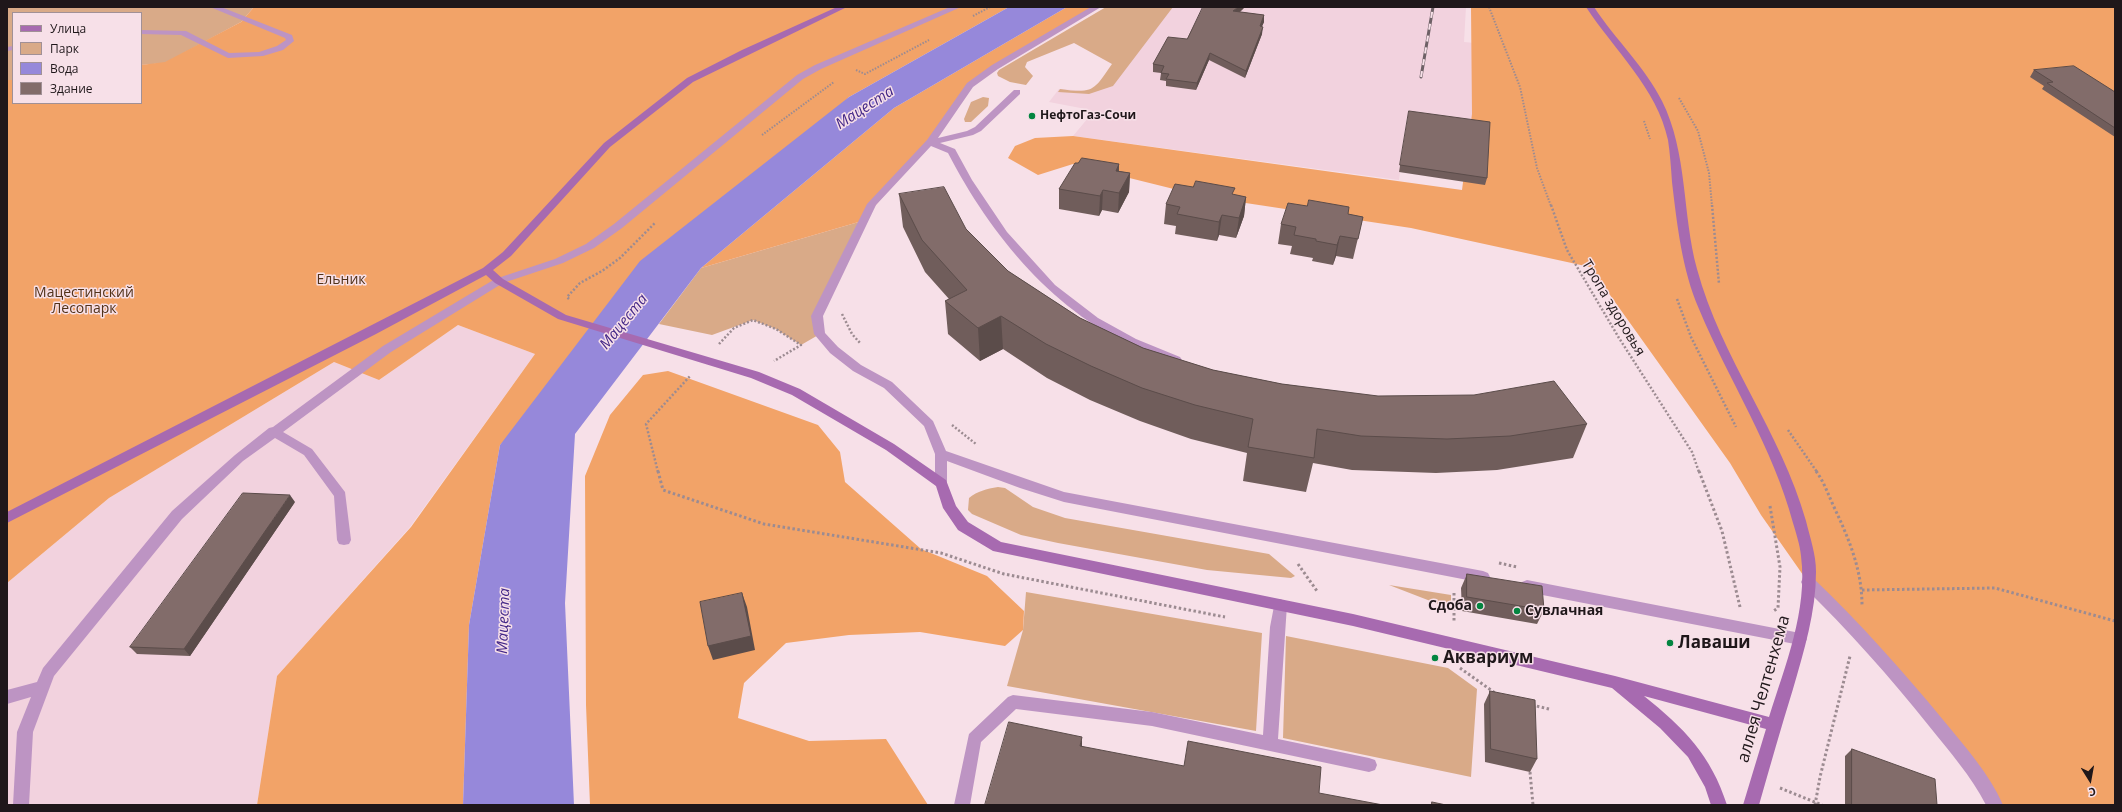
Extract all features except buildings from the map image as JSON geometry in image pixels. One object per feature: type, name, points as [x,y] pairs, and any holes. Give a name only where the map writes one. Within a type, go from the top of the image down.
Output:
[{"type":"street","points":[[7,518],[365,335],[487,270],[507,254],[607,145],[690,80],[745,52],[843,7]]},
{"type":"street","name":"аллея Челтенхема","points":[[1590,7],[1604,28],[1646,81],[1658,101],[1672,139],[1684,229],[1691,267],[1703,307],[1736,380],[1767,435],[1792,495],[1808,555],[1807,605],[1800,639],[1750,805]]},
{"type":"street","points":[[487,270],[499,281],[562,317],[755,375],[796,392],[890,447],[941,483],[950,508],[963,526],[998,547],[1353,620],[1615,682],[1775,725]]},
{"type":"street","points":[[1615,682],[1679,734],[1705,768],[1719,805]]},
{"type":"lane","points":[[142,32],[183,33],[228,56],[260,54],[280,48],[290,41],[289,37],[214,7]]},
{"type":"lane","points":[[21,805],[25,732],[48,673],[177,515],[239,458],[273,431],[387,349],[499,281],[559,261],[590,246],[618,226],[800,78],[818,67],[957,7]]},
{"type":"lane","points":[[941,483],[941,454],[929,424],[888,385],[857,368],[834,350],[820,334],[816,316],[849,252],[862,221],[872,204],[930,142],[970,85],[995,68],[1097,7]]},
{"type":"lane","points":[[930,142],[966,134],[978,129],[1017,92]]},
{"type":"lane","points":[[930,142],[952,151],[967,180],[1003,234],[1051,287],[1094,321],[1132,342],[1190,365]]},
{"type":"lane","points":[[273,431],[308,452],[340,495],[344,540]]},
{"type":"lane","points":[[941,454],[1025,485],[1064,497],[1498,580]]},
{"type":"lane","points":[[1808,582],[1848,621],[1893,670],[1980,777],[1995,805]]},
{"type":"lane","points":[[1513,583],[1800,639]]},
{"type":"lane","points":[[1270,745],[1277,627],[1280,605]]},
{"type":"lane","points":[[7,697],[43,686]]},
{"type":"lane","points":[[962,805],[974,738],[1013,702],[1152,719],[1368,765]]},
{"type":"path","points":[[969,18],[990,7]]},
{"type":"path","name":"Тропа здоровья","points":[[1490,7],[1520,87],[1537,168],[1567,250],[1619,338],[1692,452],[1722,531],[1740,609],[1733,608]]},
{"type":"path","points":[[852,68],[865,74],[934,37]]},
{"type":"path","points":[[756,139],[839,78]]},
{"type":"path","points":[[1676,92],[1698,131],[1710,173],[1720,289]]},
{"type":"path","points":[[571,301],[568,297],[573,287],[607,268],[638,242],[659,219]]},
{"type":"path","points":[[842,310],[842,317],[852,334],[862,345]]},
{"type":"path","points":[[718,345],[734,328],[753,320],[776,330],[801,345],[769,364]]},
{"type":"path","points":[[692,373],[646,424],[663,490],[764,524]]},
{"type":"path","points":[[951,424],[980,447]]},
{"type":"path","points":[[1787,429],[1822,478],[1857,562],[1862,590],[1862,610]]},
{"type":"path","points":[[1295,560],[1318,592]]},
{"type":"path","points":[[1498,563],[1521,568]]},
{"type":"path","points":[[1448,619],[1455,621],[1454,585]]},
{"type":"path","points":[[1862,590],[1995,588],[2115,621]]},
{"type":"path","points":[[1815,805],[1820,776],[1850,654]]},
{"type":"path","points":[[1455,665],[1494,692],[1502,695]]},
{"type":"path","points":[[1530,704],[1549,709]]},
{"type":"path","points":[[1530,772],[1533,805]]},
{"type":"path","points":[[1758,780],[1822,805]]},
{"type":"shaded area","points":[[1162,7],[1466,7],[1464,42],[1475,43],[1502,131],[1407,118],[1399,180],[1073,136],[1093,112],[1091,110],[1049,102],[1059,89],[1087,91],[1097,88]]},
{"type":"shaded area","points":[[458,325],[535,354],[410,527],[277,676],[257,805],[7,805],[7,583],[109,498],[334,362],[379,380]]},
{"type":"green space","points":[[7,7],[254,7],[241,22],[165,63],[142,65],[142,12],[12,12],[12,80],[7,80]]},
{"type":"green space","points":[[254,7],[1009,7],[849,97],[500,445],[469,625],[463,805],[257,805],[277,676],[411,527],[535,354],[458,325],[379,380],[334,362],[109,498],[7,583],[7,80],[12,80],[12,104],[142,104],[142,65],[165,62],[241,22]]},
{"type":"green space","points":[[1067,7],[1098,7],[970,85],[930,142],[862,221],[701,268],[894,108]]},
{"type":"green space","points":[[1106,7],[1173,7],[1113,86],[1089,94],[1058,92],[1060,89],[1080,91],[1092,88],[1097,85],[1112,64],[1074,43],[1027,62],[1025,67],[1033,76],[1026,85],[1010,82],[998,76],[997,73],[999,70]]},
{"type":"green space","points":[[1471,7],[2115,7],[2115,805],[1995,805],[1980,777],[1808,582],[1761,515],[1730,463],[1590,267],[1411,228],[1206,197],[1073,164],[1038,175],[1008,158],[1015,146],[1035,138],[1073,136],[1462,190],[1472,114]]},
{"type":"green space","points":[[983,97],[989,98],[988,106],[971,122],[965,122],[964,119],[971,102]]},
{"type":"green space","points":[[862,221],[817,316],[820,334],[801,345],[776,329],[753,320],[712,335],[659,324],[701,268]]},
{"type":"green space","points":[[668,371],[818,425],[840,452],[845,482],[921,549],[987,576],[1024,611],[1023,630],[1005,646],[920,632],[849,635],[786,643],[744,683],[738,718],[809,741],[886,739],[928,805],[590,805],[586,705],[585,476],[610,415],[643,375]]},
{"type":"green space","points":[[998,487],[1005,488],[1033,507],[1065,518],[1269,554],[1295,576],[1291,578],[1207,570],[1021,535],[972,514],[968,510],[969,498],[982,491]]},
{"type":"green space","points":[[1389,585],[1451,595],[1451,609]]},
{"type":"green space","points":[[1026,592],[1262,633],[1256,731],[1007,686],[1023,630]]},
{"type":"green space","points":[[1286,636],[1448,668],[1477,689],[1471,777],[1283,738]]},
{"type":"water","name":"Мацеста","points":[[1009,7],[1067,7],[894,108],[701,268],[575,434],[565,603],[574,805],[463,805],[469,625],[500,445],[640,261],[849,97]]},
{"type":"railway","points":[[1421,77],[1433,7]]},
{"type":"place","name":"НефтоГаз-Сочи","points":[[1032,116]]},
{"type":"place","name":"Сдоба","points":[[1480,606]]},
{"type":"place","name":"Сувлачная","points":[[1517,611]]},
{"type":"place","name":"Лаваши","points":[[1670,643]]},
{"type":"place","name":"Аквариум","points":[[1435,658]]},
{"type":"park label","name":"Ельник","points":[[341,280]]},
{"type":"park label","name":"Мацестинский Лесопарк","points":[[84,302]]}]
